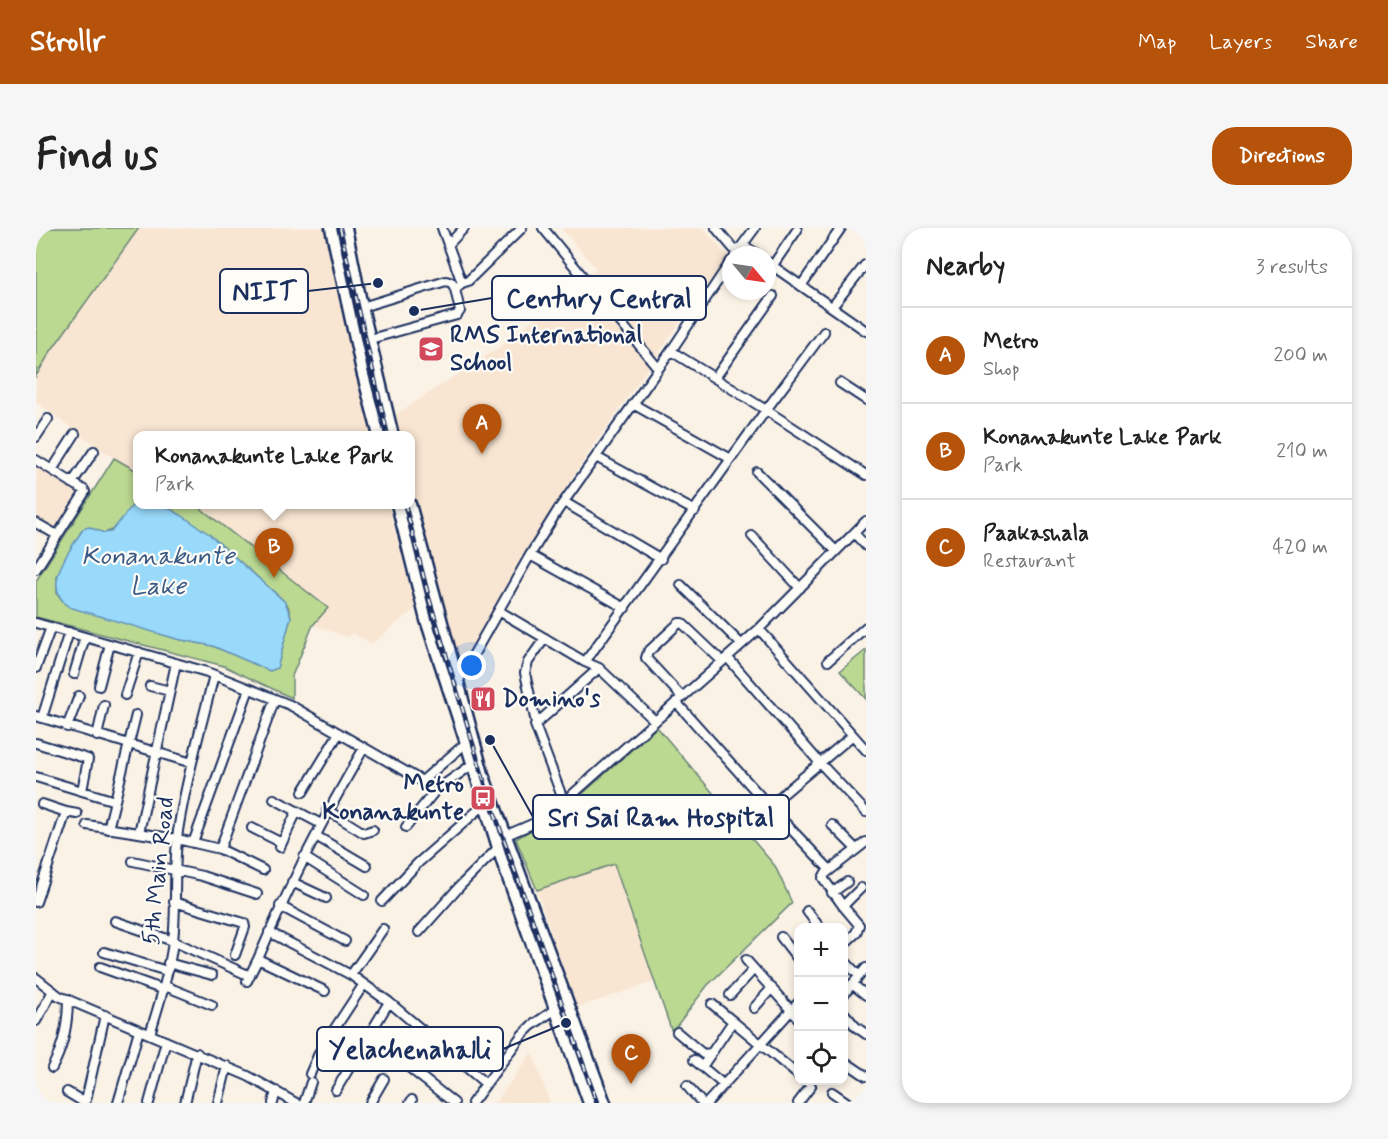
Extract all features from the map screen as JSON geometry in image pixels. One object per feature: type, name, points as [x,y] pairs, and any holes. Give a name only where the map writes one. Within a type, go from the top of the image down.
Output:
[{"type":"highway","points":[[331,228],[362,371],[379,431]]},
{"type":"highway","points":[[346,228],[362,307],[392,431]]},
{"type":"highway","points":[[398,509],[426,620],[452,685],[483,774],[500,841],[589,1103]]},
{"type":"highway","points":[[411,509],[466,743],[485,804],[605,1103]]},
{"type":"street","points":[[442,228],[462,283]]},
{"type":"street","points":[[448,244],[464,228]]},
{"type":"street","points":[[455,289],[468,281],[522,228]]},
{"type":"street","points":[[543,228],[658,368]]},
{"type":"street","points":[[716,228],[730,246]]},
{"type":"street","points":[[743,245],[755,228]]},
{"type":"street","points":[[801,286],[841,228]]},
{"type":"street","points":[[776,256],[797,230]]},
{"type":"street","points":[[832,307],[865,265]]},
{"type":"street","points":[[776,267],[863,329],[866,319]]},
{"type":"street","points":[[452,685],[564,502],[722,274]]},
{"type":"street","points":[[362,307],[446,281],[452,283],[455,289],[460,311],[457,315],[370,339]]},
{"type":"street","points":[[715,378],[770,300]]},
{"type":"street","points":[[585,662],[824,332]]},
{"type":"street","points":[[670,351],[866,475]]},
{"type":"street","points":[[840,383],[866,400]]},
{"type":"street","points":[[633,404],[731,459]]},
{"type":"street","points":[[36,437],[48,419]]},
{"type":"street","points":[[52,470],[75,434]]},
{"type":"street","points":[[72,483],[94,451]]},
{"type":"street","points":[[596,457],[694,511]]},
{"type":"street","points":[[36,460],[85,492],[39,559],[36,569]]},
{"type":"street","points":[[757,472],[836,551]]},
{"type":"street","points":[[564,502],[661,559]]},
{"type":"street","points":[[419,932],[500,841],[537,822],[564,802],[759,629],[866,520]]},
{"type":"street","points":[[36,523],[57,535]]},
{"type":"street","points":[[854,533],[866,546]]},
{"type":"street","points":[[752,536],[800,588]]},
{"type":"street","points":[[530,555],[625,608]]},
{"type":"street","points":[[681,585],[741,644]]},
{"type":"street","points":[[499,611],[599,668],[656,721]]},
{"type":"street","points":[[36,623],[214,675],[290,705],[423,781],[466,743]]},
{"type":"street","points":[[830,870],[769,806],[679,699],[646,655],[679,623],[682,623],[725,659],[866,812]]},
{"type":"street","points":[[36,668],[51,627]]},
{"type":"street","points":[[828,661],[866,627]]},
{"type":"street","points":[[759,629],[866,750]]},
{"type":"street","points":[[69,632],[39,717],[192,763]]},
{"type":"street","points":[[74,674],[85,637]]},
{"type":"street","points":[[545,638],[528,662],[525,673],[536,723],[534,728],[564,802]]},
{"type":"street","points":[[99,686],[110,644]]},
{"type":"street","points":[[125,695],[139,652]]},
{"type":"street","points":[[139,833],[176,663]]},
{"type":"street","points":[[536,723],[599,668]]},
{"type":"street","name":"5th Main Road","points":[[150,1034],[165,988],[173,941],[177,839],[192,763],[214,675]]},
{"type":"street","points":[[150,686],[170,691]]},
{"type":"street","points":[[193,843],[249,689]]},
{"type":"street","points":[[67,727],[79,696]]},
{"type":"street","points":[[220,849],[274,699]]},
{"type":"street","points":[[97,736],[104,705]]},
{"type":"street","points":[[108,829],[136,715]]},
{"type":"street","points":[[303,792],[339,734]]},
{"type":"street","points":[[769,806],[853,735]]},
{"type":"street","points":[[36,743],[88,759],[82,791]]},
{"type":"street","points":[[115,921],[173,941],[248,979],[280,906],[327,810],[364,747]]},
{"type":"street","points":[[406,827],[435,791],[473,764]]},
{"type":"street","points":[[37,779],[115,801]]},
{"type":"street","points":[[274,799],[321,824]]},
{"type":"street","points":[[42,804],[77,814]]},
{"type":"street","points":[[382,901],[418,863],[485,804]]},
{"type":"street","points":[[327,810],[356,830],[364,833],[373,830]]},
{"type":"street","points":[[252,828],[281,845],[297,811]]},
{"type":"street","points":[[36,902],[66,812]]},
{"type":"street","points":[[87,825],[177,839],[220,849],[262,870]]},
{"type":"street","points":[[832,825],[856,849]]},
{"type":"street","points":[[316,836],[367,867]]},
{"type":"street","points":[[848,940],[863,926],[823,881],[830,870],[866,842]]},
{"type":"street","points":[[304,857],[364,895]]},
{"type":"street","points":[[133,861],[175,869],[257,894]]},
{"type":"street","points":[[292,882],[326,898]]},
{"type":"street","points":[[832,893],[847,882]]},
{"type":"street","points":[[843,906],[861,888]]},
{"type":"street","points":[[174,902],[244,923],[245,927],[235,955]]},
{"type":"street","points":[[280,906],[345,941]]},
{"type":"street","points":[[807,911],[817,923]]},
{"type":"street","points":[[351,975],[383,929]]},
{"type":"street","points":[[269,932],[364,984],[389,1002],[486,1084]]},
{"type":"street","points":[[781,937],[794,955]]},
{"type":"street","points":[[104,952],[212,975]]},
{"type":"street","points":[[258,958],[325,991]]},
{"type":"street","points":[[746,960],[794,1013]]},
{"type":"street","points":[[848,965],[859,976]]},
{"type":"street","points":[[100,967],[212,1005]]},
{"type":"street","points":[[848,988],[866,968]]},
{"type":"street","points":[[730,995],[754,969]]},
{"type":"street","points":[[36,978],[68,999],[259,1080],[296,1103]]},
{"type":"street","points":[[304,1103],[320,1051],[364,984]]},
{"type":"street","points":[[852,984],[866,995]]},
{"type":"street","points":[[754,1008],[771,988]]},
{"type":"street","points":[[36,1021],[53,991]]},
{"type":"street","points":[[52,1068],[59,1054],[66,1028],[68,999]]},
{"type":"street","points":[[336,1090],[389,1002]]},
{"type":"street","points":[[712,1004],[794,1072]]},
{"type":"street","points":[[707,1103],[794,1008]]},
{"type":"street","points":[[472,1103],[522,1035],[556,1009]]},
{"type":"street","points":[[67,1092],[82,1101],[86,1100],[105,1016]]},
{"type":"street","points":[[848,1018],[866,1034]]},
{"type":"street","points":[[702,1067],[733,1021]]},
{"type":"street","points":[[118,1103],[139,1030]]},
{"type":"street","points":[[677,1032],[703,1054],[711,1053]]},
{"type":"street","points":[[149,1103],[166,1041]]},
{"type":"street","points":[[185,1103],[197,1053]]},
{"type":"street","points":[[694,1060],[724,1085]]},
{"type":"street","points":[[848,1064],[866,1076]]},
{"type":"street","points":[[406,1065],[454,1103]]},
{"type":"street","points":[[218,1103],[227,1066]]},
{"type":"street","points":[[370,1103],[384,1079]]},
{"type":"street","points":[[798,1103],[810,1085]]},
{"type":"street","points":[[687,1086],[702,1103]]},
{"type":"street","points":[[273,1103],[276,1091]]},
{"type":"street","points":[[832,1092],[848,1103]]},
{"type":"shaded area","points":[[139,228],[324,228],[371,431],[133,431],[133,469],[109,455],[36,402],[36,376],[51,351]]},
{"type":"shaded area","points":[[561,228],[703,228],[722,250],[722,267],[591,449],[521,557],[458,671],[415,494],[415,431],[399,431],[395,415],[501,346],[596,268]]},
{"type":"shaded area","points":[[36,466],[81,494],[55,531],[36,519]]},
{"type":"shaded area","points":[[200,509],[389,509],[416,608],[372,644],[352,633],[347,637],[313,625],[328,608]]},
{"type":"shaded area","points":[[614,864],[654,982],[576,1008],[537,890]]},
{"type":"shaded area","points":[[532,1052],[550,1103],[495,1103]]},
{"type":"green space","points":[[36,228],[139,228],[51,351],[36,376]]},
{"type":"green space","points":[[114,458],[133,469],[133,505],[115,529],[104,533],[89,527],[82,530],[57,576],[57,593],[65,604],[177,639],[213,646],[270,671],[277,668],[291,617],[288,606],[209,534],[169,509],[201,509],[328,608],[313,625],[292,676],[292,698],[224,666],[36,617],[36,581]]},
{"type":"green space","points":[[866,650],[866,699],[840,671]]},
{"type":"green space","points":[[657,727],[775,866],[792,903],[707,986],[672,1032],[614,864],[537,890],[516,839],[568,807]]},
{"type":"water","name":"Konanakunte Lake","points":[[133,505],[133,509],[170,509],[209,534],[285,602],[291,617],[277,668],[270,671],[213,646],[177,639],[69,607],[57,589],[57,578],[65,558],[83,529],[89,527],[104,533],[111,532]]},
{"type":"railway","points":[[340,228],[387,431]]},
{"type":"railway","points":[[406,509],[429,598],[490,800],[597,1103]]},
{"type":"place","name":"NIIT","points":[[378,283]]},
{"type":"place","name":"Century Central","points":[[414,311]]},
{"type":"place","name":"RMS International School","points":[[431,349]]},
{"type":"place","name":"Metro","points":[[482,454]]},
{"type":"place","name":"Konanakunte Lake Park","points":[[274,578]]},
{"type":"place","name":"Domino's","points":[[483,699]]},
{"type":"place","name":"Sri Sai Ram Hospital","points":[[490,740]]},
{"type":"place","name":"Metro Konanakunte","points":[[483,798]]},
{"type":"place","name":"Yelachenahalli","points":[[566,1023]]},
{"type":"place","name":"Paakashala","points":[[631,1084]]}]
